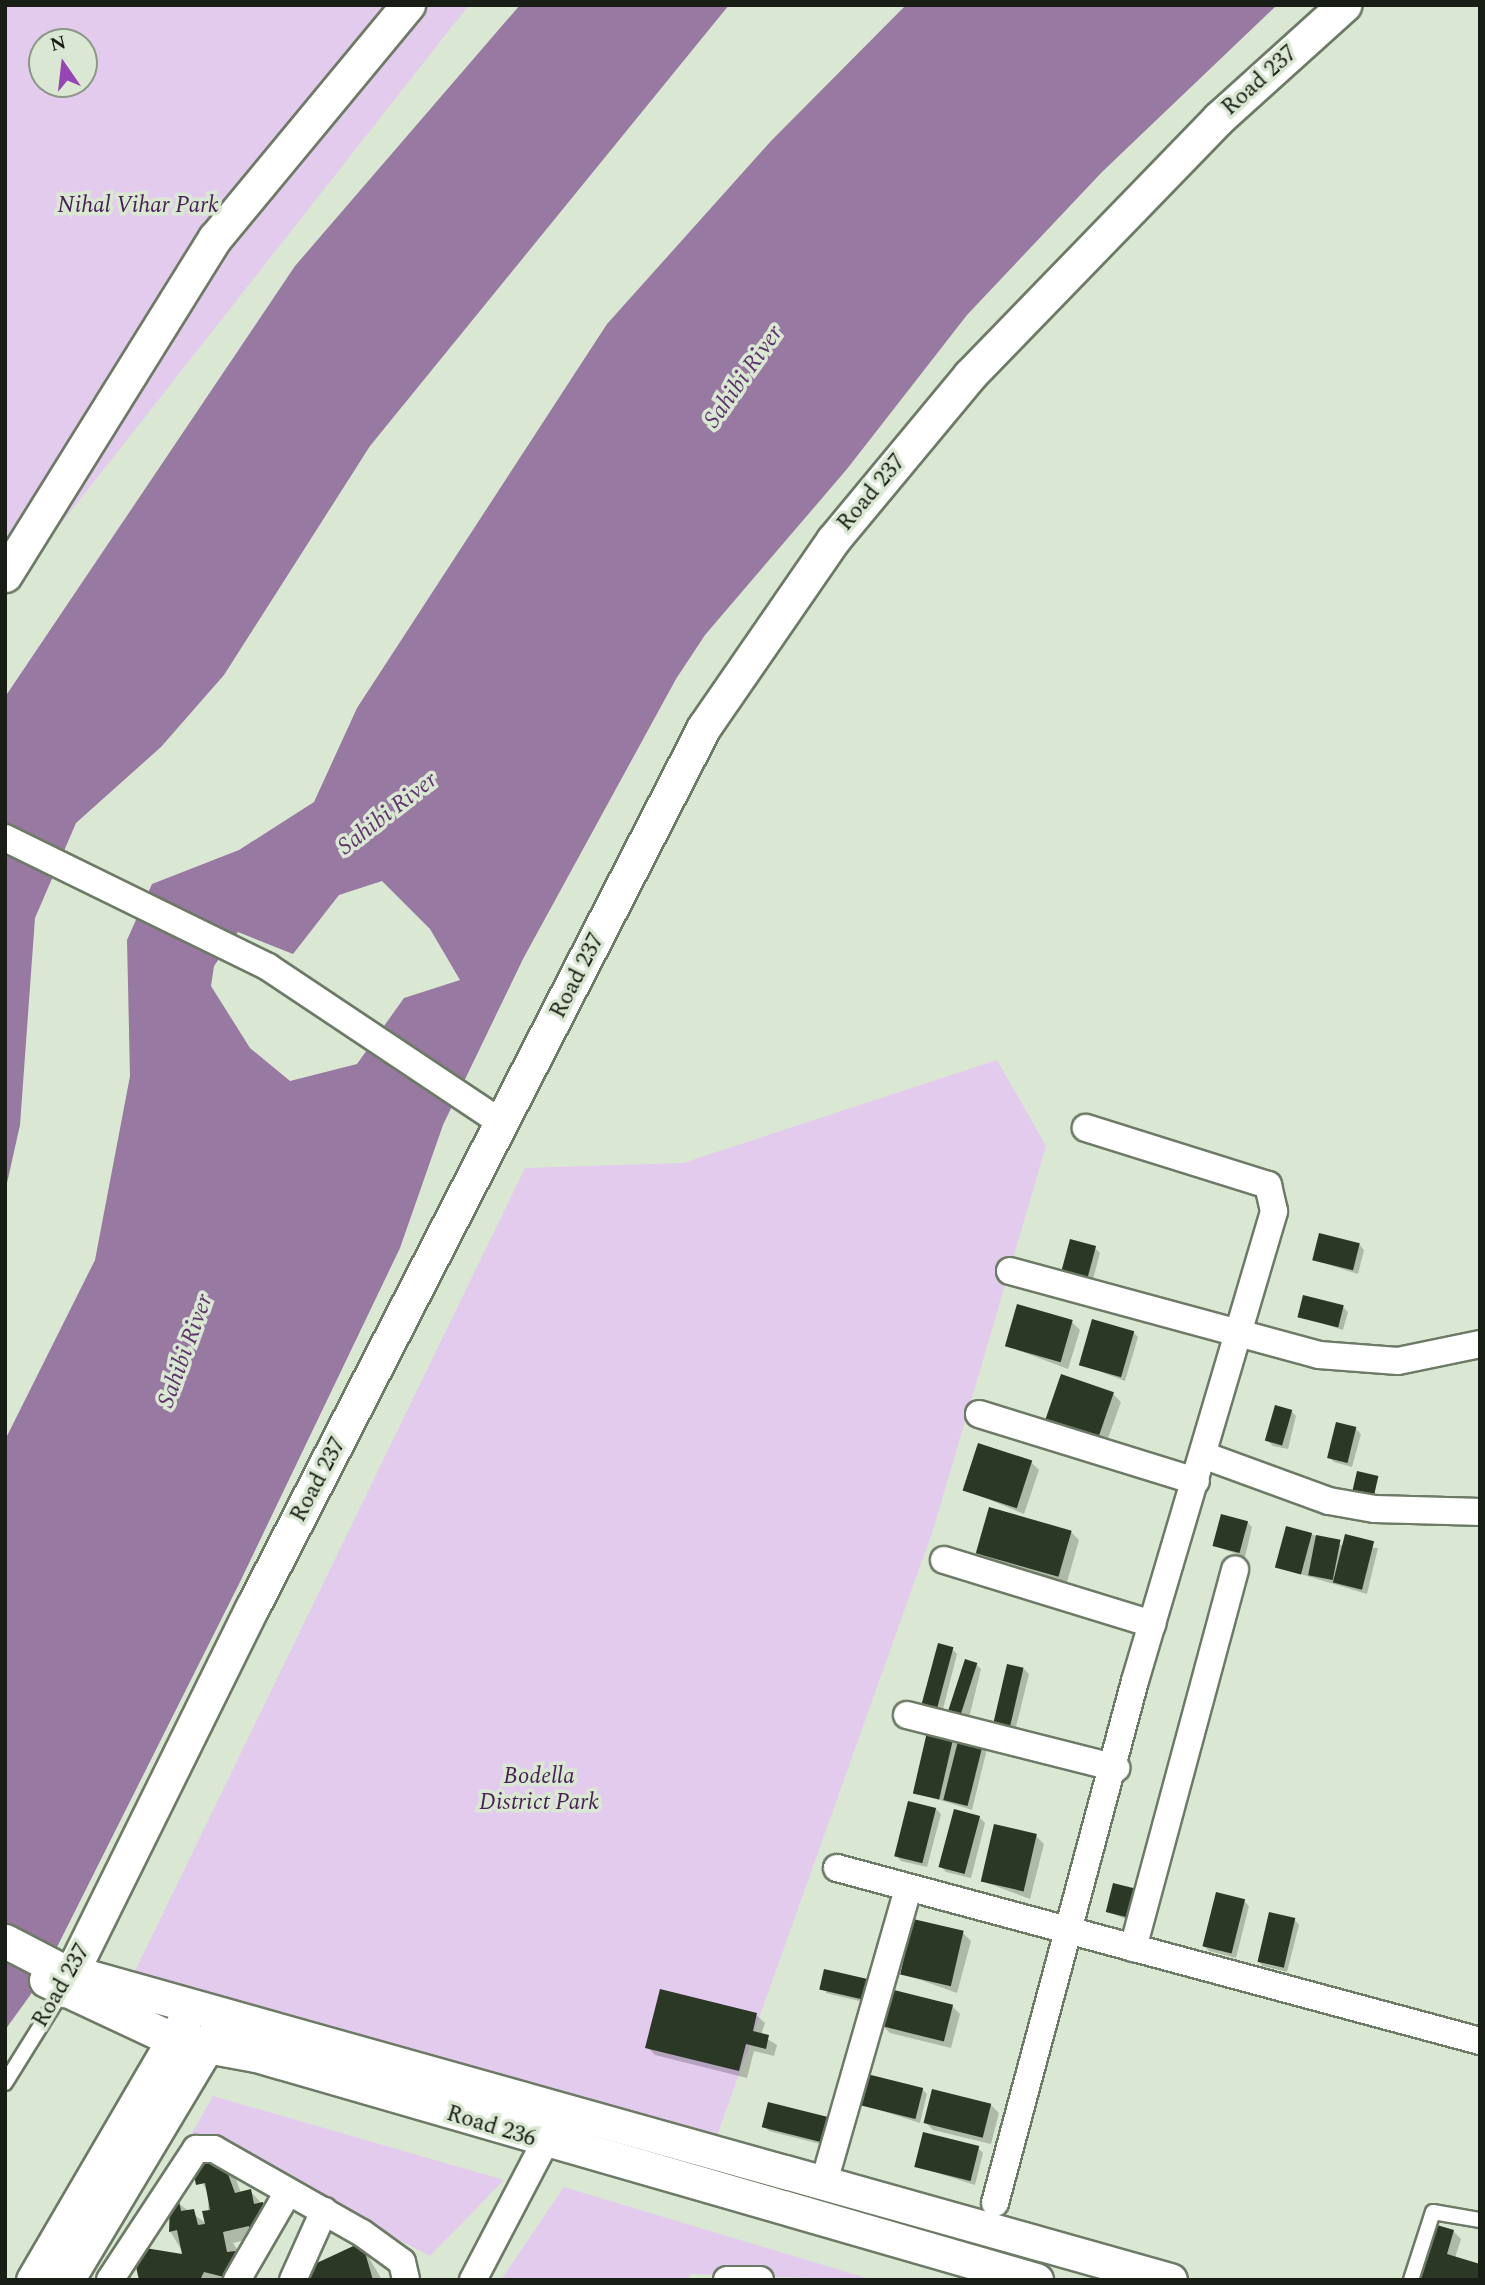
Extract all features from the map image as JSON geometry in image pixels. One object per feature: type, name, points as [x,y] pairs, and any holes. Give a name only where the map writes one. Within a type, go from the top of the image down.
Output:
[{"type":"street","points":[[5,575],[215,238],[408,5]]},
{"type":"street","name":"Road 237","points":[[61,1978],[503,1124],[704,727],[833,540],[970,375],[1089,248],[1344,5]]},
{"type":"street","points":[[5,838],[268,967],[319,1007],[503,1124]]},
{"type":"street","points":[[991,2217],[1072,1932],[1152,1624],[1239,1338],[1273,1211],[1268,1185],[1086,1128]]},
{"type":"street","points":[[1010,1271],[1239,1338],[1319,1355],[1398,1362],[1480,1344]]},
{"type":"street","points":[[979,1414],[1196,1480]]},
{"type":"street","points":[[1203,1455],[1329,1501],[1375,1509],[1480,1512]]},
{"type":"street","points":[[944,1560],[1152,1624]]},
{"type":"street","points":[[1133,1948],[1235,1569]]},
{"type":"street","points":[[907,1715],[1116,1768]]},
{"type":"street","points":[[837,1868],[1480,2041]]},
{"type":"street","points":[[824,2182],[908,1888]]},
{"type":"street","points":[[5,1941],[61,1978]]},
{"type":"street","points":[[5,1959],[61,1978],[226,2014],[824,2182],[991,2217],[1170,2280]]},
{"type":"street","name":"Road 236","points":[[61,1978],[174,2040],[206,2049],[256,2055],[544,2143],[1036,2280]]},
{"type":"street","points":[[33,2280],[191,2007]]},
{"type":"street","points":[[66,2280],[226,2014]]},
{"type":"street","points":[[473,2280],[563,2109]]},
{"type":"street","points":[[110,2280],[196,2149],[214,2149],[324,2211],[402,2262],[406,2280]]},
{"type":"street","points":[[237,2280],[288,2192]]},
{"type":"street","points":[[293,2280],[324,2211]]},
{"type":"street","points":[[727,2280],[760,2280]]},
{"type":"lane","name":"Road 237","points":[[5,2082],[61,1978]]},
{"type":"lane","points":[[1411,2280],[1433,2212],[1480,2220]]},
{"type":"lane","points":[[976,2263],[991,2217]]},
{"type":"green space","name":"Nihal Vihar Park","points":[[5,5],[469,5],[5,595]]},
{"type":"green space","name":"Bodella District Park","points":[[997,1060],[1046,1146],[933,1530],[717,2136],[135,1971],[525,1168],[683,1163]]},
{"type":"green space","points":[[213,2096],[504,2180],[430,2256],[192,2133]]},
{"type":"green space","points":[[564,2187],[873,2280],[691,2274],[687,2280],[501,2280]]},
{"type":"water","points":[[520,5],[729,5],[370,446],[224,675],[161,747],[76,823],[35,918],[20,1125],[5,1192],[5,697],[295,266]]},
{"type":"water","name":"Sahibi River","points":[[906,5],[1277,5],[1102,172],[967,315],[847,469],[705,635],[676,679],[523,959],[443,1125],[400,1248],[239,1584],[39,1983],[5,2030],[5,1440],[95,1260],[130,1076],[127,940],[152,884],[239,850],[314,802],[357,708],[607,324],[771,141]],"holes":[[[382,881],[430,929],[460,980],[404,998],[357,1064],[290,1081],[250,1048],[211,986],[214,966],[238,932],[293,954],[339,895]]]},
{"type":"building","points":[[1319,1233],[1360,1243],[1353,1270],[1312,1260]]},
{"type":"building","points":[[1070,1239],[1096,1246],[1087,1279],[1061,1272]]},
{"type":"building","points":[[1303,1295],[1344,1305],[1338,1327],[1297,1317]]},
{"type":"building","points":[[1017,1304],[1073,1320],[1061,1362],[1005,1346]]},
{"type":"building","points":[[1092,1319],[1134,1331],[1121,1377],[1079,1365]]},
{"type":"building","points":[[1061,1374],[1114,1392],[1098,1438],[1045,1419]]},
{"type":"building","points":[[1275,1405],[1292,1410],[1282,1446],[1265,1441]]},
{"type":"building","points":[[1336,1422],[1356,1427],[1347,1463],[1327,1458]]},
{"type":"building","points":[[978,1443],[1032,1461],[1017,1508],[963,1491]]},
{"type":"building","points":[[1357,1471],[1378,1476],[1373,1497],[1352,1492]]},
{"type":"building","points":[[989,1507],[1072,1531],[1058,1577],[976,1553]]},
{"type":"building","points":[[1221,1514],[1248,1521],[1240,1553],[1212,1546]]},
{"type":"building","points":[[1286,1526],[1312,1533],[1301,1575],[1275,1568]]},
{"type":"building","points":[[1345,1534],[1374,1541],[1362,1590],[1333,1583]]},
{"type":"building","points":[[1316,1535],[1341,1540],[1333,1580],[1308,1575]]},
{"type":"building","points":[[938,1643],[953,1647],[937,1709],[921,1705]]},
{"type":"building","points":[[965,1659],[977,1663],[959,1718],[947,1714]]},
{"type":"building","points":[[1007,1664],[1024,1668],[1010,1726],[994,1722]]},
{"type":"building","points":[[927,1732],[953,1738],[939,1799],[913,1793]]},
{"type":"building","points":[[959,1737],[983,1743],[968,1806],[943,1800]]},
{"type":"building","points":[[908,1801],[936,1808],[922,1863],[894,1856]]},
{"type":"building","points":[[954,1809],[980,1816],[965,1874],[938,1867]]},
{"type":"building","points":[[994,1824],[1037,1834],[1024,1891],[981,1881]]},
{"type":"building","points":[[1113,1883],[1142,1890],[1135,1919],[1106,1912]]},
{"type":"building","points":[[1216,1892],[1245,1899],[1232,1954],[1202,1946]]},
{"type":"building","points":[[1269,1912],[1295,1918],[1284,1968],[1258,1962]]},
{"type":"building","points":[[913,1919],[964,1931],[951,1986],[900,1975]]},
{"type":"building","points":[[824,1969],[872,1980],[867,2000],[819,1989]]},
{"type":"building","points":[[660,1989],[757,2013],[753,2031],[769,2035],[766,2049],[746,2044],[739,2071],[645,2048]]},
{"type":"building","points":[[890,1989],[953,2005],[944,2042],[881,2026]]},
{"type":"building","points":[[863,2073],[923,2088],[915,2119],[855,2104]]},
{"type":"building","points":[[932,2089],[991,2104],[983,2138],[924,2123]]},
{"type":"building","points":[[768,2102],[837,2119],[831,2144],[762,2127]]},
{"type":"building","points":[[923,2132],[979,2146],[971,2181],[914,2167]]},
{"type":"building","points":[[197,2155],[222,2158],[235,2193],[251,2189],[254,2204],[263,2202],[267,2224],[251,2238],[249,2226],[223,2232],[227,2252],[236,2251],[236,2280],[204,2272],[200,2280],[139,2280],[134,2258],[141,2257],[139,2247],[182,2254],[177,2230],[169,2232],[170,2203],[179,2201],[181,2211],[194,2209],[198,2225],[205,2224],[202,2211],[210,2210],[205,2183],[196,2185],[192,2165]]},
{"type":"building","points":[[1430,2223],[1454,2230],[1447,2254],[1480,2264],[1480,2280],[1413,2280]]},
{"type":"building","points":[[362,2242],[373,2280],[311,2280],[306,2268]]}]
